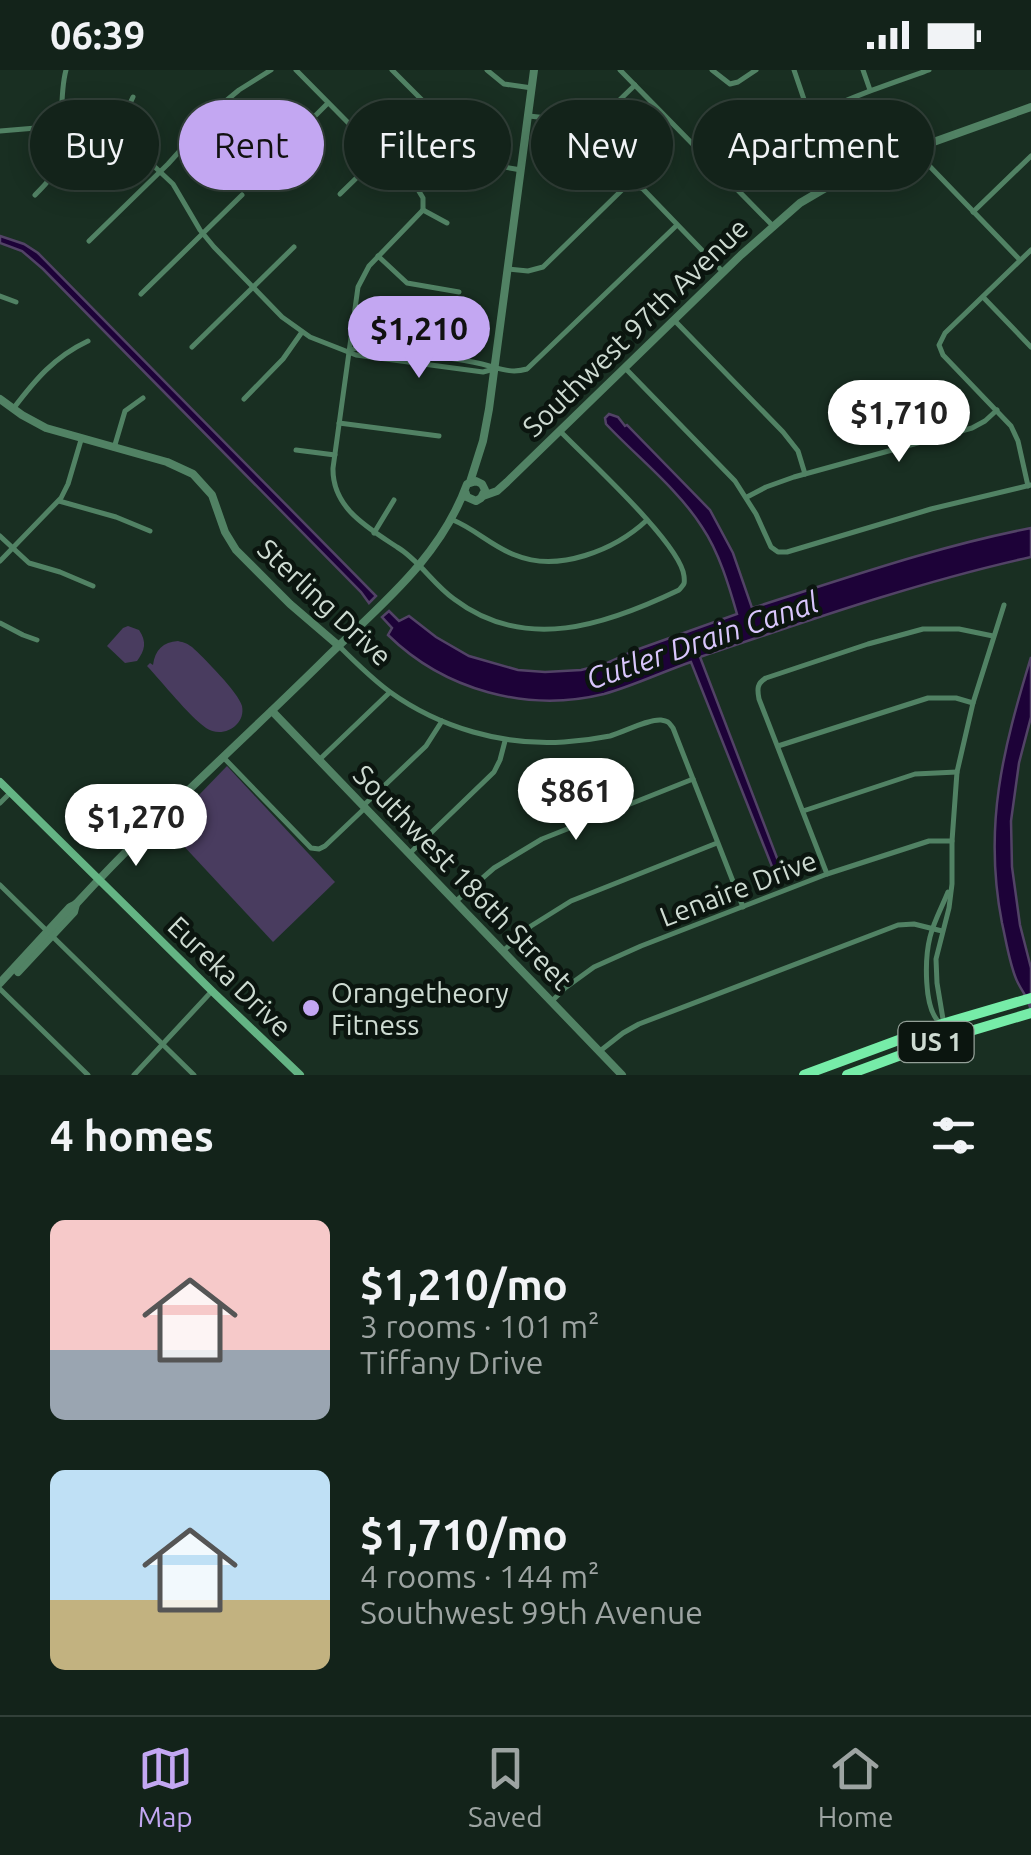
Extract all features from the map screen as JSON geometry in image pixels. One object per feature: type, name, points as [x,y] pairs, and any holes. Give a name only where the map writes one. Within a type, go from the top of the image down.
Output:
[{"type":"highway","name":"US 1","points":[[804,1075],[942,1024],[1027,1000]]},
{"type":"highway","name":"US 1","points":[[847,1075],[946,1038],[1029,1013]]},
{"type":"main road","name":"Eureka Drive","points":[[0,782],[300,1075]]},
{"type":"street","points":[[61,100],[66,70]]},
{"type":"street","points":[[89,241],[162,171],[220,105],[272,70]]},
{"type":"street","points":[[296,70],[344,119]]},
{"type":"street","points":[[392,70],[481,159],[493,166],[520,170]]},
{"type":"street","points":[[487,70],[504,84],[532,88]]},
{"type":"street","points":[[88,1075],[0,988],[74,912],[76,904],[99,879],[420,566],[476,488],[476,465],[486,427],[534,70]]},
{"type":"street","points":[[620,70],[693,144]]},
{"type":"street","points":[[712,70],[730,84],[756,70]]},
{"type":"street","points":[[794,70],[804,100]]},
{"type":"street","points":[[863,70],[870,90]]},
{"type":"street","points":[[847,100],[929,70]]},
{"type":"street","points":[[528,116],[594,123],[635,85]]},
{"type":"street","points":[[324,107],[328,103]]},
{"type":"street","name":"Southwest 97th Avenue","points":[[934,140],[1031,106]]},
{"type":"street","points":[[0,131],[30,129]]},
{"type":"street","points":[[973,212],[1031,156]]},
{"type":"street","points":[[159,169],[178,190],[203,234],[282,317],[302,332],[348,350],[484,364],[494,369],[518,371],[532,366],[678,224]]},
{"type":"street","points":[[934,171],[1020,260]]},
{"type":"street","points":[[507,269],[530,271],[542,266],[631,185],[642,189],[723,272]]},
{"type":"street","points":[[35,195],[40,190]]},
{"type":"street","points":[[340,194],[344,190]]},
{"type":"street","points":[[418,190],[424,210],[365,270],[358,286],[333,477],[340,499],[374,534],[402,550],[442,590],[498,622],[530,630],[586,626],[682,587],[684,576],[667,542],[560,430]]},
{"type":"street","points":[[737,190],[772,226]]},
{"type":"street","name":"Southwest 97th Avenue","points":[[476,488],[499,488],[507,482],[772,226],[820,190]]},
{"type":"street","points":[[141,294],[242,196]]},
{"type":"street","points":[[424,210],[446,223]]},
{"type":"street","points":[[192,346],[294,247]]},
{"type":"street","points":[[625,368],[729,474],[776,551],[787,552],[931,509],[1030,485],[1011,426],[945,357],[939,344],[943,335],[1031,250]]},
{"type":"street","points":[[378,256],[407,283],[459,292]]},
{"type":"street","points":[[0,296],[16,302]]},
{"type":"street","points":[[983,297],[1031,347]]},
{"type":"street","points":[[674,320],[786,436],[800,456],[805,474]]},
{"type":"street","points":[[244,399],[283,359],[302,332]]},
{"type":"street","points":[[12,409],[39,374],[88,341]]},
{"type":"street","name":"Sterling Drive","points":[[0,398],[40,426],[176,465],[198,478],[212,495],[236,550],[290,604],[390,692],[442,721],[505,740],[547,742],[583,740],[666,721],[674,728],[693,779]]},
{"type":"street","points":[[114,448],[125,411],[143,398]]},
{"type":"street","points":[[746,498],[766,486],[972,428],[997,410]]},
{"type":"street","points":[[339,423],[439,436]]},
{"type":"street","points":[[0,560],[59,501],[81,440]]},
{"type":"street","points":[[296,450],[335,455]]},
{"type":"street","points":[[458,510],[472,500],[467,497],[476,488]]},
{"type":"street","points":[[374,534],[394,500]]},
{"type":"street","points":[[59,501],[150,531]]},
{"type":"street","points":[[453,520],[512,554],[549,562],[569,559],[619,540],[646,520]]},
{"type":"street","points":[[0,536],[34,566],[93,586]]},
{"type":"street","points":[[946,1038],[936,968],[952,884],[957,772],[973,703],[1004,605]]},
{"type":"street","points":[[0,623],[38,640]]},
{"type":"street","points":[[827,874],[759,699],[758,685],[766,678],[918,630],[959,629],[994,636]]},
{"type":"street","points":[[320,760],[390,692]]},
{"type":"street","points":[[778,746],[928,698],[956,698],[973,703]]},
{"type":"street","name":"Southwest 186th Street","points":[[272,711],[622,1075]]},
{"type":"street","points":[[224,758],[313,849],[325,846],[426,746],[442,721]]},
{"type":"street","points":[[409,854],[494,772],[505,740]]},
{"type":"street","points":[[803,810],[915,774],[957,772]]},
{"type":"street","points":[[455,902],[494,868],[542,839],[693,779],[743,907]]},
{"type":"street","points":[[0,803],[11,792]]},
{"type":"street","name":"Lenaire Drive","points":[[551,1002],[572,982],[604,962],[827,874],[919,843],[952,841]]},
{"type":"street","points":[[503,951],[539,920],[571,901],[718,843]]},
{"type":"street","points":[[942,1024],[934,1018],[926,977],[927,957],[933,928],[952,884]]},
{"type":"street","points":[[0,885],[194,1075]]},
{"type":"street","points":[[600,1051],[640,1023],[855,940],[898,925],[942,930]]},
{"type":"street","points":[[134,1075],[212,991]]},
{"type":"shaded area","points":[[128,626],[139,630],[144,646],[137,661],[125,663],[107,646]]},
{"type":"shaded area","points":[[178,641],[197,652],[239,700],[242,713],[232,729],[219,732],[206,728],[147,666],[153,665],[161,648]]},
{"type":"shaded area","points":[[227,766],[335,882],[273,942],[167,828]]},
{"type":"water","points":[[0,236],[38,253],[376,596],[369,603],[43,269],[22,251],[0,243]]},
{"type":"water","name":"Cutler Drain Canal","points":[[609,414],[627,425],[710,510],[733,553],[752,608],[924,554],[1031,528],[1031,557],[906,590],[700,657],[782,871],[775,874],[691,662],[604,694],[546,701],[488,692],[461,683],[410,654],[388,635],[392,628],[382,617],[389,611],[399,621],[409,616],[469,656],[518,670],[581,670],[737,614],[718,558],[702,527],[669,486],[606,424]]},
{"type":"water","points":[[1031,657],[1031,717],[1019,763],[1011,821],[1012,867],[1031,968],[1031,1010],[1015,977],[1002,923],[995,820],[1012,724]]},
{"type":"place","name":"Orangetheory Fitness","points":[[311,1008]]}]
